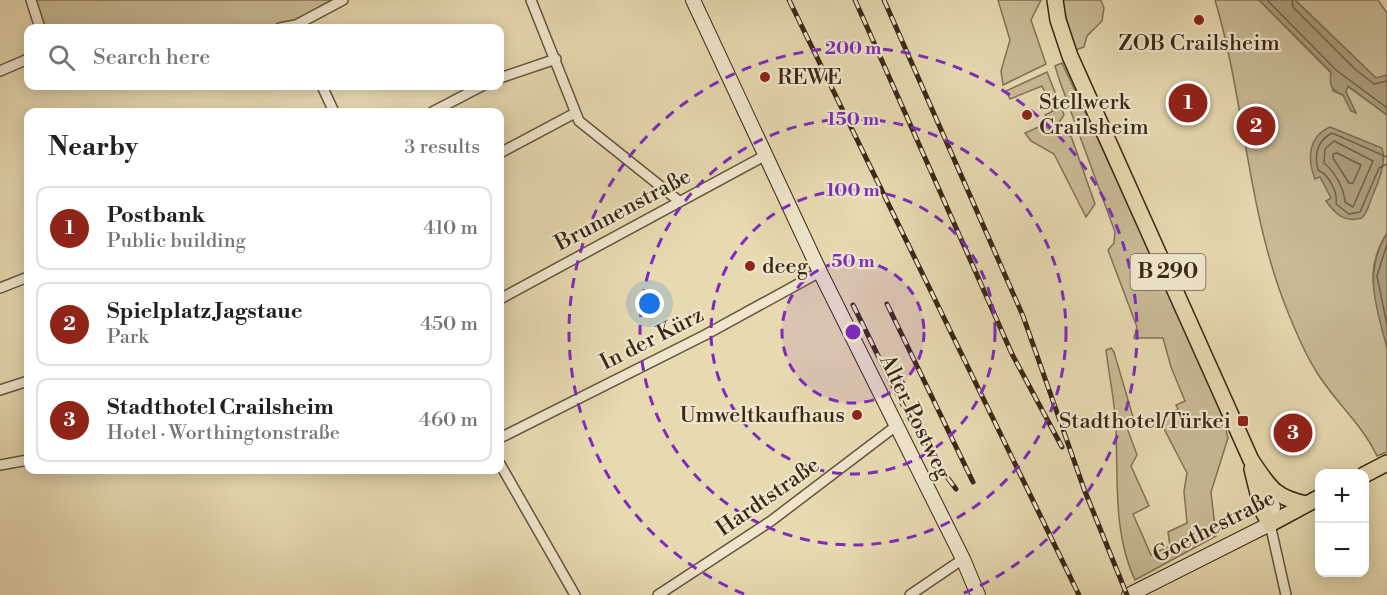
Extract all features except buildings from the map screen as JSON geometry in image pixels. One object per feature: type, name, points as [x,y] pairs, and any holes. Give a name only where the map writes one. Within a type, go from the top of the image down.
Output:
[{"type":"main road","name":"Alter Postweg","points":[[693,0],[820,272],[963,559],[978,594]]},
{"type":"main road","name":"B 290","points":[[1054,0],[1070,56],[1251,460],[1265,483],[1287,500],[1313,501]]},
{"type":"main road","name":"B 290","points":[[1251,460],[1262,510],[1270,524]]},
{"type":"main road","points":[[1369,473],[1387,463]]},
{"type":"main road","points":[[1265,483],[1273,507],[1270,524]]},
{"type":"main road","name":"Goethestraße","points":[[1129,595],[1313,501]]},
{"type":"street","points":[[31,0],[39,24]]},
{"type":"street","points":[[301,24],[343,0]]},
{"type":"street","points":[[531,0],[556,59],[575,113],[585,128],[679,201]]},
{"type":"street","points":[[504,77],[556,59]]},
{"type":"street","points":[[0,71],[24,61]]},
{"type":"street","points":[[324,90],[332,108]]},
{"type":"street","points":[[440,108],[474,90]]},
{"type":"street","points":[[504,151],[575,113]]},
{"type":"street","name":"Brunnenstraße","points":[[504,297],[766,155]]},
{"type":"street","name":"In der Kürz","points":[[504,436],[705,335],[820,272]]},
{"type":"street","points":[[0,288],[24,279]]},
{"type":"street","points":[[0,390],[24,382]]},
{"type":"street","name":"Hardtstraße","points":[[658,595],[771,521],[896,426]]},
{"type":"street","points":[[0,465],[24,461]]},
{"type":"street","points":[[504,471],[575,595]]},
{"type":"street","points":[[1270,524],[1286,595]]},
{"type":"street","points":[[910,595],[963,559]]},
{"type":"shaded area","points":[[31,0],[343,0],[289,24],[39,24]]},
{"type":"shaded area","points":[[998,0],[1041,0],[1031,20],[1046,64],[1003,85],[1001,71],[1010,40]]},
{"type":"shaded area","points":[[1061,0],[1101,0],[1104,8],[1102,21],[1087,36],[1084,47],[1076,50]]},
{"type":"shaded area","points":[[1215,0],[1259,0],[1331,73],[1333,91],[1343,95],[1356,113],[1346,92],[1347,86],[1387,115],[1387,233],[1378,249],[1373,278],[1387,349],[1387,452],[1377,456],[1364,433],[1316,371],[1287,310],[1263,234],[1225,38]]},
{"type":"shaded area","points":[[1295,0],[1378,0],[1387,13],[1387,75],[1377,79]]},
{"type":"shaded area","points":[[1062,63],[1196,347],[1223,418],[1228,438],[1211,492],[1216,536],[1135,580],[1123,544],[1120,525],[1115,418],[1106,350],[1111,348],[1114,352],[1133,417],[1126,425],[1137,455],[1131,466],[1149,506],[1133,514],[1151,555],[1170,546],[1168,532],[1187,523],[1184,491],[1187,473],[1159,419],[1178,409],[1176,405],[1185,401],[1171,367],[1163,338],[1134,338],[1137,327],[1108,250],[1114,243],[1115,232],[1059,79],[1055,66]]},
{"type":"shaded area","points":[[1047,72],[1064,115],[1058,124],[1051,122],[1045,115],[1053,111],[1042,86],[1010,99],[1006,91]]},
{"type":"shaded area","points":[[1043,125],[1057,133],[1071,136],[1095,204],[1086,217],[1054,154],[1031,141],[1025,133]]},
{"type":"water","points":[[1259,0],[1295,0],[1376,78],[1387,75],[1387,115],[1348,86],[1346,92],[1356,113],[1351,111],[1343,95],[1332,87],[1331,72]]},
{"type":"water","points":[[1330,127],[1382,148],[1381,173],[1367,211],[1362,218],[1346,219],[1337,214],[1326,201],[1331,198],[1320,177],[1315,179],[1312,171],[1310,156],[1313,143],[1323,131]]},
{"type":"water","points":[[1387,233],[1387,348],[1376,304],[1374,276],[1375,262]]},
{"type":"railway","points":[[789,0],[1079,595]]},
{"type":"railway","points":[[855,0],[1012,354],[1062,447]]},
{"type":"railway","points":[[884,0],[1023,316],[1084,489],[1127,595]]},
{"type":"railway","points":[[887,304],[973,482]]},
{"type":"railway","points":[[853,305],[913,423],[940,468],[956,489]]},
{"type":"place","name":"ZOB Crailsheim","points":[[1199,20]]},
{"type":"place","name":"REWE","points":[[765,77]]},
{"type":"place","name":"Postbank","points":[[1188,103]]},
{"type":"place","name":"Stellwerk Crailsheim","points":[[1027,115]]},
{"type":"place","name":"Spielplatz Jagstaue","points":[[1256,126]]},
{"type":"place","name":"deeg","points":[[750,266]]},
{"type":"place","name":"Umweltkaufhaus","points":[[857,415]]},
{"type":"place","name":"Stadthotel/Türkei","points":[[1243,421]]},
{"type":"place","name":"Stadthotel Crailsheim","points":[[1293,433]]}]
